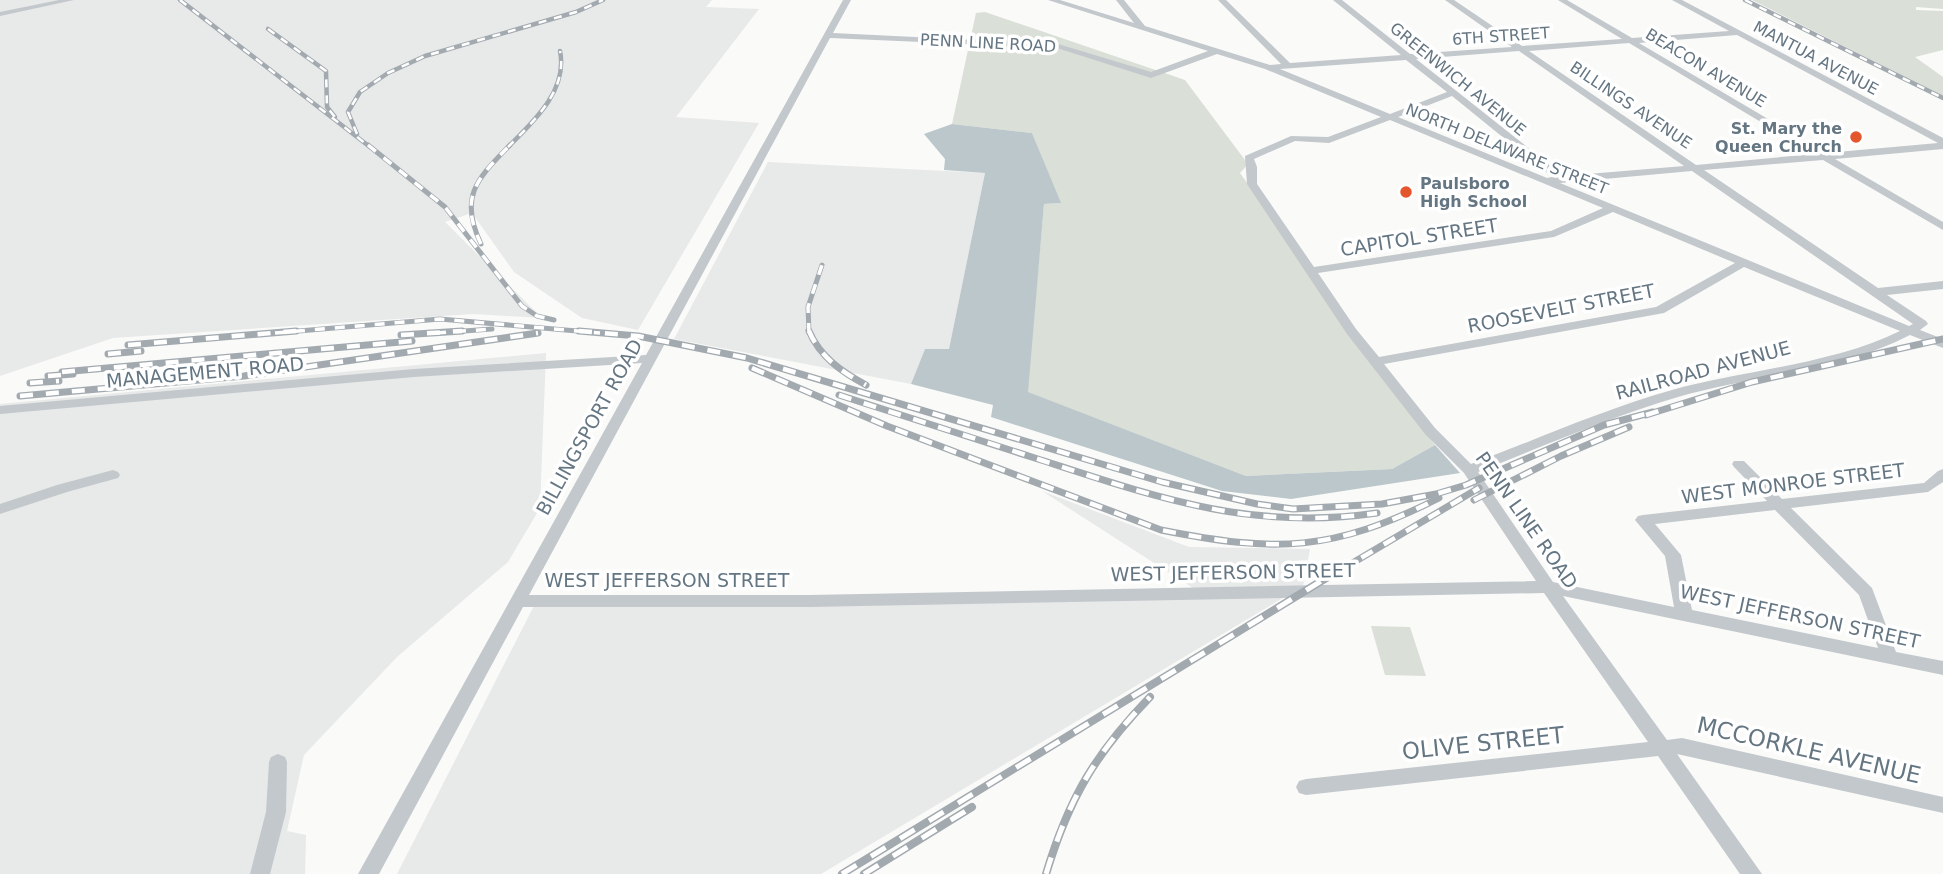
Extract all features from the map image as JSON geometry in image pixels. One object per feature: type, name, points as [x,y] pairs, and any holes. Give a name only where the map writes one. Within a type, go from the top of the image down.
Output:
[{"type":"street","points":[[0,14],[70,0]]},
{"type":"street","name":"BILLINGSPORT ROAD","points":[[368,874],[847,0]]},
{"type":"street","name":"NORTH DELAWARE STREET","points":[[1052,0],[1268,67],[1943,344]]},
{"type":"street","points":[[1120,0],[1142,28]]},
{"type":"street","points":[[1222,0],[1288,66]]},
{"type":"street","name":"GREENWICH AVENUE","points":[[1337,0],[1562,180]]},
{"type":"street","name":"BILLINGS AVENUE","points":[[1449,0],[1922,324],[1910,330]]},
{"type":"street","name":"BEACON AVENUE","points":[[1562,0],[1943,227]]},
{"type":"street","name":"MANTUA AVENUE","points":[[1676,0],[1943,144]]},
{"type":"street","name":"6TH STREET","points":[[1268,67],[1737,33]]},
{"type":"street","name":"PENN LINE ROAD","points":[[827,35],[1058,46],[1145,74],[1156,75],[1217,51]]},
{"type":"street","points":[[1389,117],[1453,93]]},
{"type":"street","name":"PENN LINE ROAD","points":[[1389,117],[1329,140],[1294,138],[1249,158],[1252,184],[1375,362],[1430,430],[1469,470],[1548,587],[1752,874]]},
{"type":"street","points":[[1545,181],[1943,144]]},
{"type":"street","name":"CAPITOL STREET","points":[[1311,271],[1554,234],[1611,209]]},
{"type":"street","name":"ROOSEVELT STREET","points":[[1375,362],[1660,310],[1742,263]]},
{"type":"street","points":[[1877,292],[1943,285]]},
{"type":"street","name":"RAILROAD AVENUE","points":[[1469,470],[1571,428],[1665,396],[1845,355],[1889,341],[1910,330]]},
{"type":"street","name":"MANAGEMENT ROAD","points":[[0,410],[414,373],[652,358]]},
{"type":"street","points":[[1739,464],[1866,592],[1889,656]]},
{"type":"street","name":"WEST MONROE STREET","points":[[1684,614],[1673,555],[1643,520],[1928,486],[1943,474]]},
{"type":"street","points":[[0,509],[62,488],[113,475]]},
{"type":"street","name":"WEST JEFFERSON STREET","points":[[516,601],[809,601],[1548,587],[1943,667]]},
{"type":"street","name":"MCCORKLE AVENUE","points":[[1665,749],[1682,746],[1943,805]]},
{"type":"street","name":"OLIVE STREET","points":[[1307,788],[1665,749]]},
{"type":"street","points":[[260,874],[276,812],[278,762]]},
{"type":"shaded area","points":[[0,0],[712,0],[706,7],[759,9],[676,117],[759,123],[638,330],[582,318],[514,272],[472,213],[445,222],[542,318],[473,314],[113,338],[0,376]]},
{"type":"shaded area","points":[[1752,0],[1943,0],[1943,9],[1916,7],[1916,10],[1943,11],[1943,50],[1915,57],[1943,77],[1943,96]]},
{"type":"shaded area","points":[[985,12],[1185,80],[1248,164],[1240,173],[1435,445],[1392,469],[1246,476],[1027,392],[1044,204],[1060,203],[1032,133],[952,124],[976,13]]},
{"type":"shaded area","points":[[952,124],[1032,133],[1061,203],[1044,204],[1028,392],[1246,476],[1392,469],[1435,445],[1460,473],[1291,499],[1222,491],[991,417],[993,405],[911,384],[925,349],[949,349],[985,173],[944,170],[945,159],[924,134]]},
{"type":"shaded area","points":[[768,162],[985,173],[949,349],[925,349],[911,384],[674,339]]},
{"type":"shaded area","points":[[546,353],[540,508],[508,562],[397,657],[304,755],[287,831],[306,835],[305,874],[0,874],[0,404]]},
{"type":"shaded area","points":[[1042,491],[1189,547],[1310,549],[1303,586],[821,874],[397,874],[538,598],[915,595],[1193,588]]},
{"type":"shaded area","points":[[1371,626],[1410,627],[1426,676],[1385,675]]},
{"type":"railway","points":[[180,0],[370,147]]},
{"type":"railway","points":[[357,134],[348,112],[360,92],[388,73],[425,56],[576,12],[603,0]]},
{"type":"railway","points":[[1745,0],[1943,98]]},
{"type":"railway","points":[[268,29],[326,71],[327,107],[335,117]]},
{"type":"railway","points":[[510,145],[538,115],[554,92],[559,79],[560,51]]},
{"type":"railway","points":[[368,145],[445,207],[522,306],[537,316],[554,320]]},
{"type":"railway","points":[[481,244],[471,213],[475,189],[481,178],[510,145]]},
{"type":"railway","points":[[809,333],[808,307],[822,265]]},
{"type":"railway","points":[[275,333],[440,319],[600,333]]},
{"type":"railway","points":[[436,333],[492,329]]},
{"type":"railway","points":[[128,345],[296,331]]},
{"type":"railway","points":[[401,335],[462,331]]},
{"type":"railway","points":[[579,331],[638,336],[747,358],[1162,482],[1257,504],[1293,509],[1382,504],[1436,494],[1466,485],[1604,425],[1653,412]]},
{"type":"railway","points":[[809,331],[819,349],[833,363],[866,385]]},
{"type":"railway","points":[[20,396],[244,376],[538,333]]},
{"type":"railway","points":[[1646,415],[1752,382],[1943,339]]},
{"type":"railway","points":[[62,372],[412,341]]},
{"type":"railway","points":[[108,354],[141,351]]},
{"type":"railway","points":[[752,368],[887,426],[1161,530],[1238,542],[1303,543],[1367,529],[1439,498]]},
{"type":"railway","points":[[48,376],[73,374]]},
{"type":"railway","points":[[30,383],[59,381]]},
{"type":"railway","points":[[839,395],[1125,487],[1206,508],[1288,518],[1377,513]]},
{"type":"railway","points":[[1474,500],[1561,456],[1629,427]]},
{"type":"railway","points":[[1339,571],[1479,488]]},
{"type":"railway","points":[[842,874],[1341,569]]},
{"type":"railway","points":[[1046,874],[1064,822],[1086,778],[1114,738],[1150,697]]},
{"type":"railway","points":[[864,874],[972,807]]},
{"type":"place","name":"St. Mary the Queen Church","points":[[1856,137]]},
{"type":"place","name":"Paulsboro High School","points":[[1406,192]]}]
